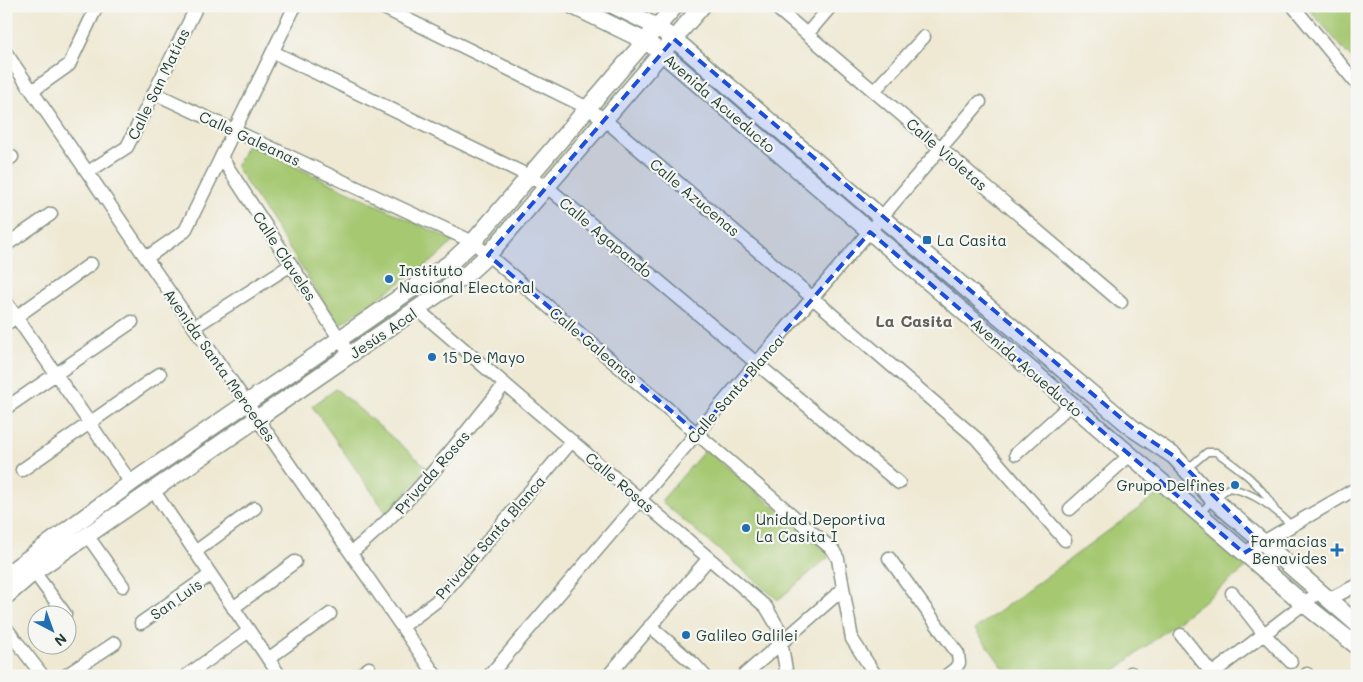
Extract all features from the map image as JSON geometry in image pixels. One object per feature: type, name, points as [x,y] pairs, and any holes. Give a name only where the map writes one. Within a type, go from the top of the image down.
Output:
[{"type":"street","points":[[32,90],[69,65],[97,6]]},
{"type":"street","name":"Calle San Matías","points":[[88,172],[127,147],[197,6]]},
{"type":"street","points":[[146,258],[184,231],[295,6]]},
{"type":"street","name":"Calle Azucenas","points":[[380,6],[588,108],[605,120],[976,438],[1065,540]]},
{"type":"street","name":"Avenida Acueducto","points":[[573,6],[645,41],[662,53],[1304,604],[1357,646]]},
{"type":"street","name":"Avenida Acueducto","points":[[615,6],[657,27],[674,39],[882,218],[1135,430],[1174,456],[1213,499],[1357,624]]},
{"type":"street","name":"Jesús Acal","points":[[6,576],[131,483],[451,262],[472,242],[675,6]]},
{"type":"street","name":"Jesús Acal","points":[[6,596],[34,572],[87,535],[466,275],[488,255],[547,188],[702,6]]},
{"type":"street","name":"Calle Violetas","points":[[774,6],[1120,302]]},
{"type":"street","points":[[807,34],[831,6]]},
{"type":"street","points":[[1293,6],[1357,84]]},
{"type":"street","points":[[874,91],[924,37]]},
{"type":"street","name":"Calle Agapando","points":[[273,52],[529,176],[547,188],[899,483]]},
{"type":"street","name":"Avenida Santa Mercedes","points":[[6,53],[436,676]]},
{"type":"street","name":"Calle Galeanas","points":[[154,93],[472,242],[834,550],[838,559],[852,639],[876,676]]},
{"type":"street","name":"Calle Santa Blanca","points":[[489,676],[980,102]]},
{"type":"street","name":"Calle Claveles","points":[[221,157],[350,355]]},
{"type":"street","points":[[6,245],[51,214]]},
{"type":"street","points":[[11,320],[91,264]]},
{"type":"street","points":[[194,328],[291,265]]},
{"type":"street","points":[[6,302],[11,320],[56,374],[131,483]]},
{"type":"street","name":"Calle Rosas","points":[[417,309],[766,607],[776,620],[788,676]]},
{"type":"street","points":[[6,408],[132,322]]},
{"type":"street","points":[[22,470],[160,374]]},
{"type":"street","name":"Privada Rosas","points":[[352,552],[384,526],[430,476],[505,384]]},
{"type":"street","points":[[1016,454],[1071,404]]},
{"type":"street","name":"Privada Santa Blanca","points":[[402,627],[438,600],[572,441]]},
{"type":"street","points":[[1070,509],[1130,454]]},
{"type":"street","points":[[1244,552],[1357,488]]},
{"type":"street","points":[[153,490],[280,676]]},
{"type":"street","points":[[195,552],[255,508]]},
{"type":"street","points":[[87,535],[123,586]]},
{"type":"street","points":[[608,676],[709,558]]},
{"type":"street","points":[[889,558],[958,654],[959,663],[946,676]]},
{"type":"street","points":[[233,608],[295,562]]},
{"type":"street","points":[[34,572],[58,604]]},
{"type":"street","name":"San Luis","points":[[141,623],[210,574]]},
{"type":"street","points":[[1181,635],[1212,675],[1304,604],[1357,585]]},
{"type":"street","points":[[743,676],[843,589]]},
{"type":"street","points":[[1232,593],[1264,634],[1291,662]]},
{"type":"street","points":[[268,659],[330,614]]},
{"type":"street","points":[[650,626],[705,676]]},
{"type":"street","points":[[6,628],[43,676]]},
{"type":"street","points":[[186,676],[249,630]]},
{"type":"street","points":[[65,676],[115,643]]},
{"type":"lane","points":[[1187,470],[1207,452],[1216,452],[1247,476],[1268,497],[1275,510]]},
{"type":"lane","points":[[1200,514],[1213,499],[1228,488],[1236,489],[1243,490],[1275,510],[1292,526]]},
{"type":"highlighted area","points":[[674,39],[1135,430],[1174,456],[1261,543],[1244,553],[870,232],[697,433],[488,255]]},
{"type":"green space","points":[[1309,6],[1357,6],[1357,65],[1308,8]]},
{"type":"green space","points":[[247,144],[454,241],[436,258],[339,325],[236,167]]},
{"type":"green space","points":[[336,389],[428,468],[387,514],[312,406]]},
{"type":"green space","name":"Unidad Deportiva La Casita I","points":[[706,449],[831,555],[778,600],[661,501]]},
{"type":"green space","points":[[1161,492],[1250,565],[1108,676],[1009,676],[975,629]]},
{"type":"place","name":"La Casita","points":[[927,240]]},
{"type":"place","name":"Instituto Nacional Electoral","points":[[389,279]]},
{"type":"place","name":"15 De Mayo","points":[[432,357]]},
{"type":"place","name":"Grupo Delfines","points":[[1235,485]]},
{"type":"place","name":"Unidad Deportiva La Casita I","points":[[746,528]]},
{"type":"place","name":"Farmacias Benavides","points":[[1337,550]]},
{"type":"place","name":"Galileo Galilei","points":[[686,635]]},
{"type":"district","name":"La Casita","points":[[914,320]]}]
